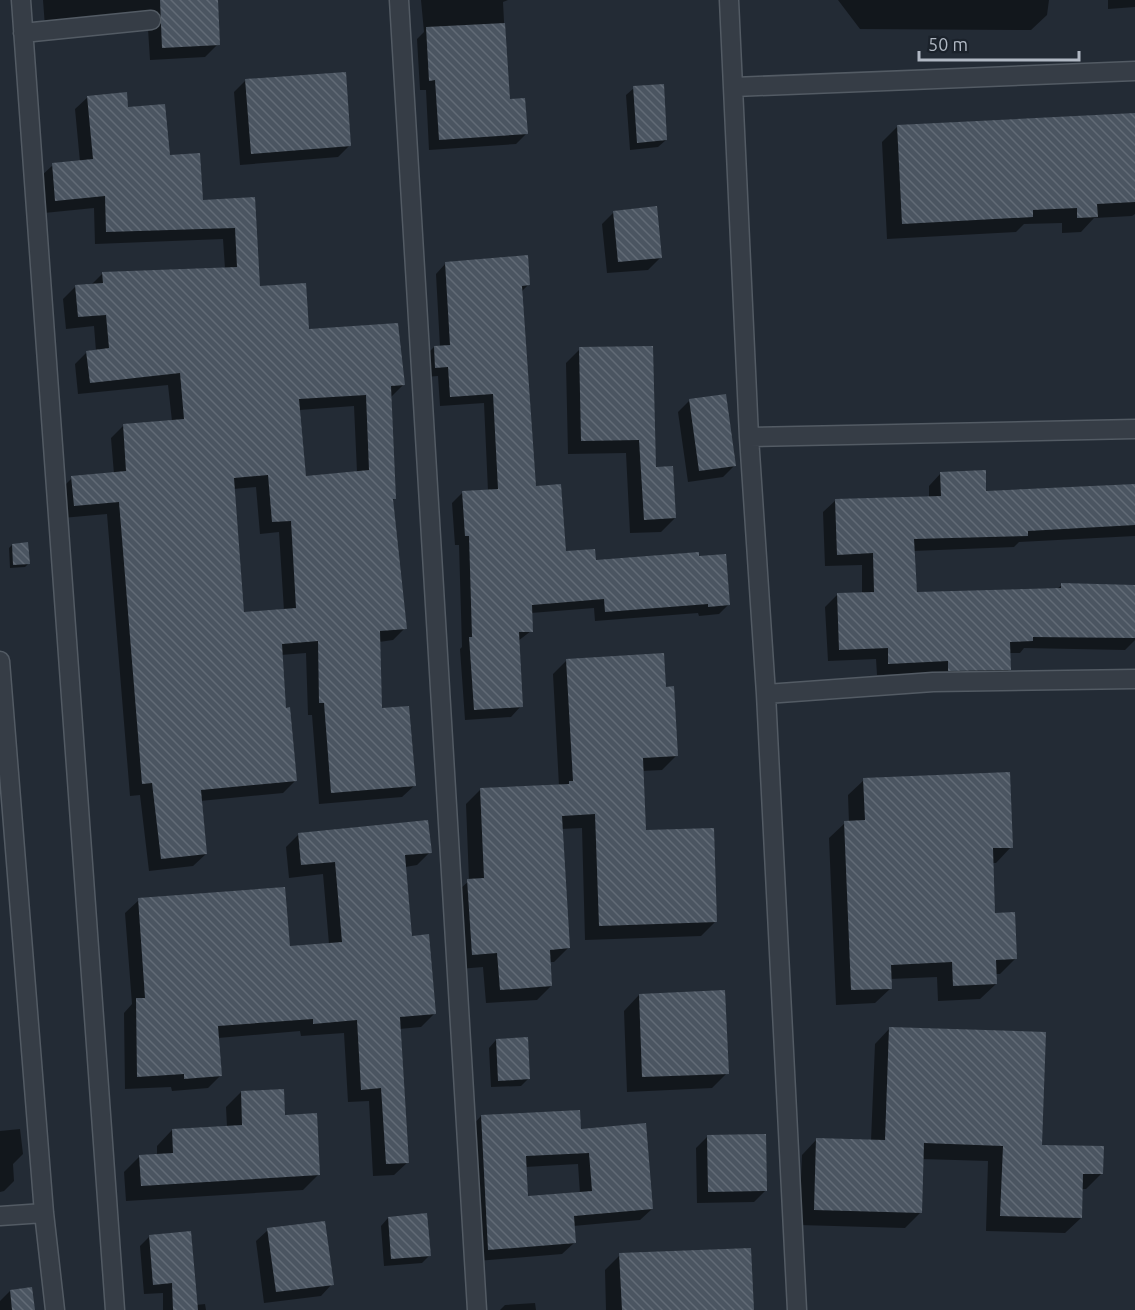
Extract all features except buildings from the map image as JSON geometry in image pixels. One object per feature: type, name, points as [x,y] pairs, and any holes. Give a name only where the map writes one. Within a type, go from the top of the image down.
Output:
[{"type":"street","points":[[21,0],[115,1310]]},
{"type":"street","points":[[399,0],[477,1310]]},
{"type":"street","points":[[729,0],[748,437],[766,694],[796,1310]]},
{"type":"street","points":[[23,33],[152,20]]},
{"type":"street","points":[[734,87],[1135,71]]},
{"type":"street","points":[[748,437],[1135,429]]},
{"type":"street","points":[[0,661],[44,1213],[55,1310]]},
{"type":"street","points":[[766,694],[933,682],[1135,679]]},
{"type":"street","points":[[0,1216],[44,1213]]}]
